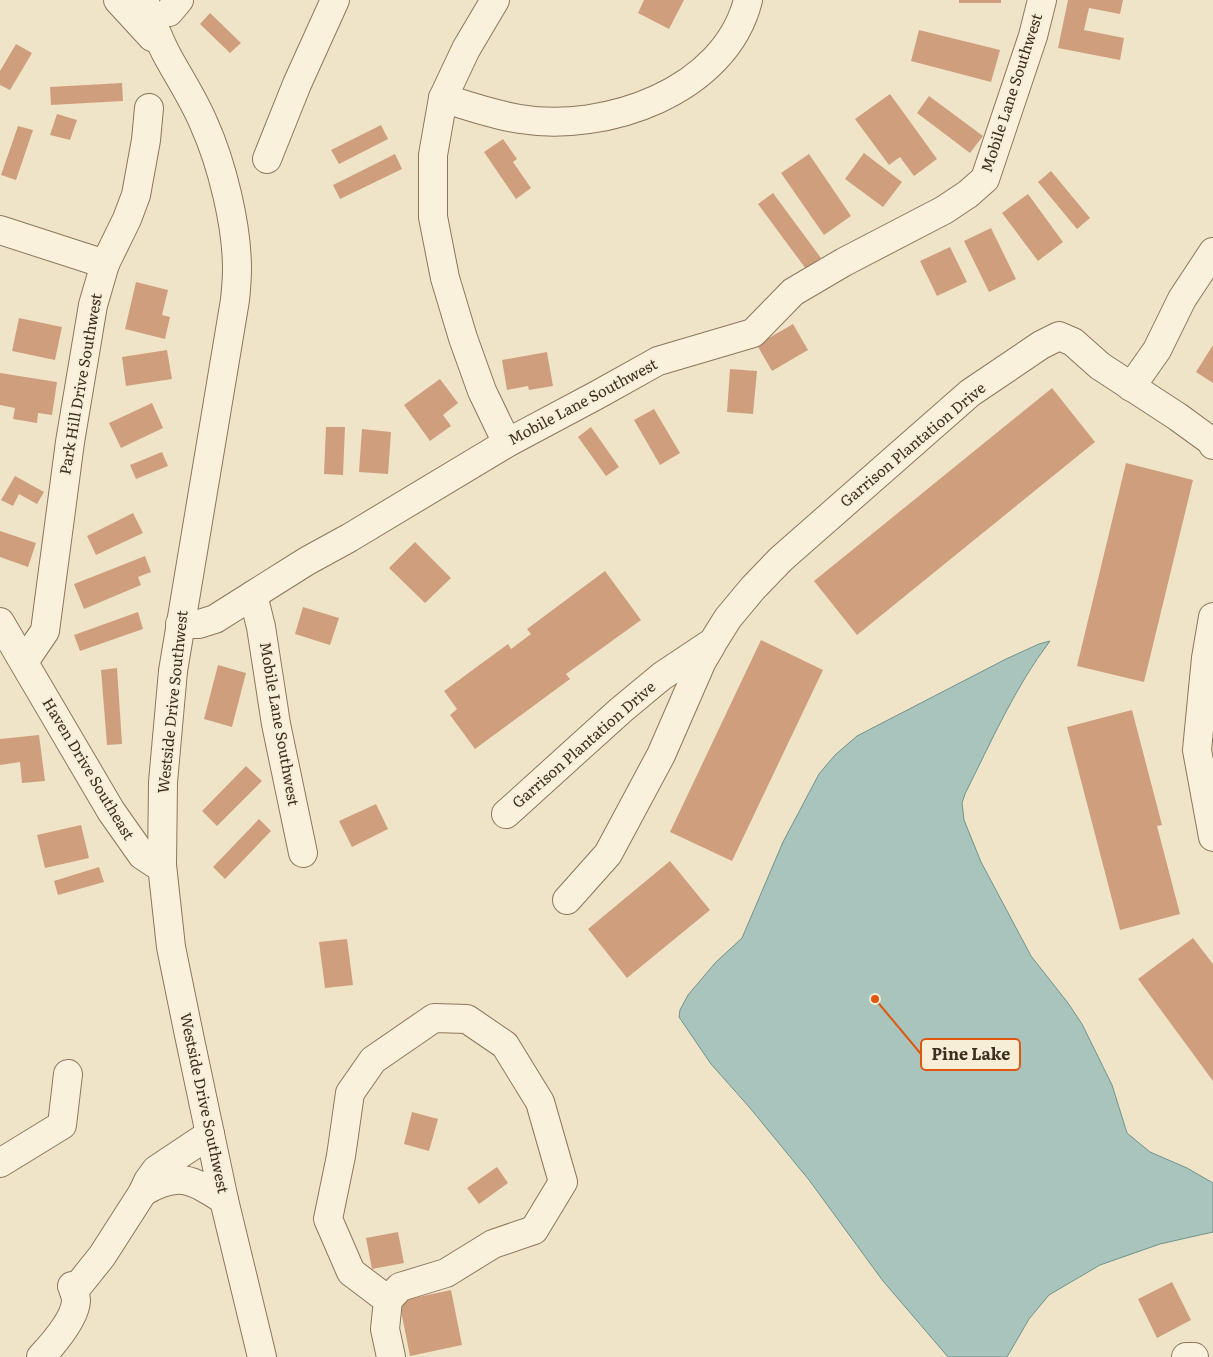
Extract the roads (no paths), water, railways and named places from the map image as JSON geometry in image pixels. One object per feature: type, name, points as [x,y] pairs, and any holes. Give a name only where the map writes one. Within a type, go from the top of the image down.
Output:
[{"type":"street","name":"Westside Drive Southwest","points":[[118,0],[167,56],[188,89],[218,158],[226,188],[234,238],[237,268],[235,300],[173,671],[165,747],[162,864],[171,947],[224,1200],[262,1357]]},
{"type":"street","name":"Westside Drive Southwest","points":[[144,0],[167,56]]},
{"type":"street","points":[[267,158],[297,84],[335,0]]},
{"type":"street","points":[[495,0],[466,50],[443,98],[433,155],[433,217],[446,278],[463,338],[482,391],[507,443]]},
{"type":"street","points":[[443,98],[520,119],[552,122],[585,120],[619,113],[673,93],[707,67],[735,32],[748,0]]},
{"type":"street","name":"Mobile Lane Southwest","points":[[180,624],[199,624],[215,619],[252,594],[507,443],[658,361],[753,333],[792,292],[844,262],[944,210],[968,194],[985,179],[1042,0]]},
{"type":"street","name":"Park Hill Drive Southwest","points":[[24,662],[45,631],[72,433],[93,306],[105,264],[136,196],[146,140],[149,108]]},
{"type":"street","points":[[0,230],[105,264]]},
{"type":"street","points":[[1131,387],[1157,350],[1182,299],[1213,252]]},
{"type":"street","name":"Garrison Plantation Drive","points":[[567,900],[608,854],[661,755],[702,661],[728,618],[781,558],[970,394],[1042,345],[1060,336],[1073,342],[1100,366],[1178,417],[1211,441],[1213,445]]},
{"type":"street","name":"Mobile Lane Southwest","points":[[252,594],[262,627],[276,724],[303,853]]},
{"type":"street","points":[[1213,617],[1206,658],[1197,750],[1213,838]]},
{"type":"street","name":"Haven Drive Southeast","points":[[0,622],[111,811],[142,855],[162,864]]},
{"type":"street","name":"Garrison Plantation Drive","points":[[506,814],[621,710],[662,676],[713,642]]},
{"type":"street","points":[[388,1300],[351,1272],[328,1219],[341,1156],[350,1093],[373,1060],[434,1018],[467,1020],[505,1045],[540,1102],[563,1182],[534,1230],[493,1244],[446,1273],[400,1287],[388,1300],[385,1329],[392,1357]]},
{"type":"street","points":[[0,1162],[62,1125],[68,1074]]},
{"type":"street","points":[[41,1357],[64,1329],[74,1310],[76,1299],[73,1288],[102,1256],[156,1170],[210,1134]]},
{"type":"street","points":[[143,1192],[154,1185],[172,1179],[201,1185],[224,1200]]},
{"type":"street","points":[[1186,1357],[1194,1357]]},
{"type":"water","points":[[1050,641],[1015,696],[965,794],[962,803],[964,820],[981,862],[1031,956],[1082,1024],[1112,1085],[1127,1133],[1150,1152],[1187,1168],[1213,1183],[1213,1232],[1160,1244],[1100,1265],[1049,1295],[1029,1319],[1007,1357],[948,1357],[883,1281],[809,1180],[711,1064],[679,1017],[680,1010],[688,995],[716,962],[742,938],[783,842],[819,774],[835,755],[857,736],[1006,659]]},
{"type":"place","name":"Pine Lake","points":[[875,999]]}]
